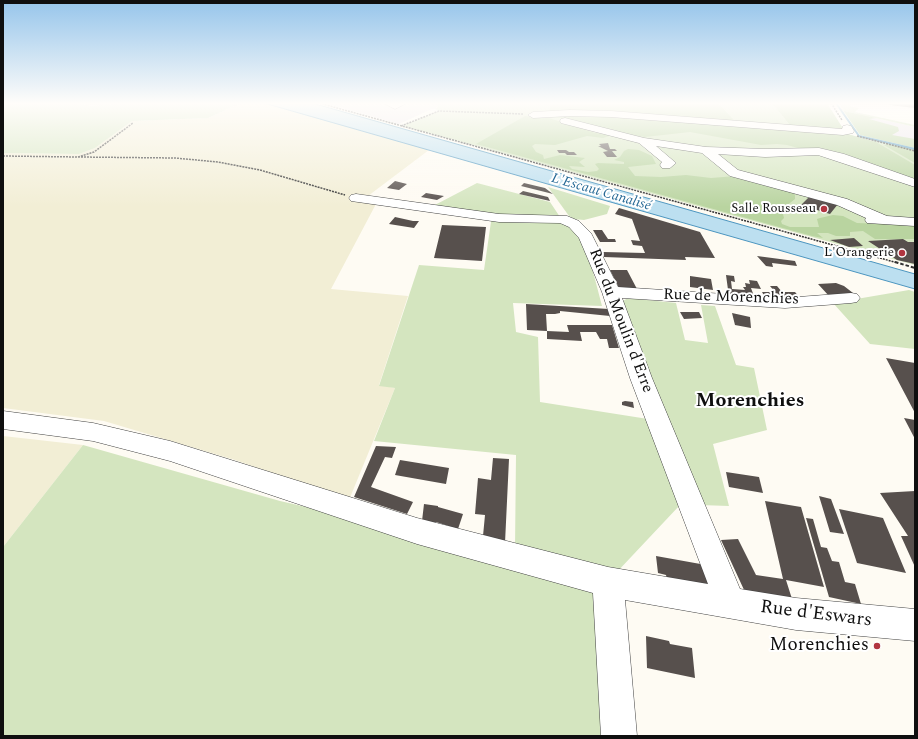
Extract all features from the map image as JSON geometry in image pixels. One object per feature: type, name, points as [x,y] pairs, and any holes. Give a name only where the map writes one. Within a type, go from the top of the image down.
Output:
[{"type":"street","points":[[630,137],[706,150],[752,153],[819,151],[915,183]]},
{"type":"street","points":[[644,141],[670,163],[666,165]]},
{"type":"street","points":[[706,150],[726,168],[734,173],[842,202],[886,220]]},
{"type":"street","name":"Rue du Moulin d'Erre","points":[[356,198],[499,218],[562,219],[574,224],[586,236],[611,292],[641,378],[725,603]]},
{"type":"street","points":[[859,221],[886,220],[913,223]]},
{"type":"street","name":"Rue de Morenchies","points":[[611,292],[785,303],[851,298]]},
{"type":"street","name":"Rue d'Eswars","points":[[3,420],[93,432],[170,451],[417,531],[608,582],[725,603],[810,616],[915,625]]},
{"type":"street","points":[[608,582],[619,736]]},
{"type":"path","points":[[78,157],[94,152],[114,137]]},
{"type":"path","points":[[442,137],[915,268]]},
{"type":"path","points":[[861,137],[915,151]]},
{"type":"path","points":[[3,156],[175,158],[218,162],[260,170],[356,198]]},
{"type":"shaded area","points":[[109,137],[385,137],[429,150],[368,196],[376,204],[331,289],[408,296],[379,385],[395,388],[349,500],[235,460],[104,421],[3,408],[3,153],[79,154],[95,148]]},
{"type":"shaded area","points":[[874,137],[915,137],[915,148]]},
{"type":"shaded area","points":[[3,436],[83,445],[3,547]]},
{"type":"green space","points":[[3,137],[109,137],[95,148],[79,154],[3,153]]},
{"type":"green space","points":[[445,137],[859,137],[874,142],[867,137],[868,137],[915,148],[915,265]]},
{"type":"green space","points":[[487,137],[582,137],[555,145],[535,144],[532,146],[536,152],[543,155],[544,159],[560,155],[585,158],[579,162],[585,167],[569,166],[572,169],[588,172],[597,171],[599,169],[595,164],[598,163],[624,164],[624,162],[614,160],[620,157],[624,151],[628,149],[639,150],[652,156],[656,164],[628,167],[635,176],[661,177],[686,175],[711,178],[736,176],[790,191],[795,194],[795,199],[786,206],[788,213],[783,214],[784,218],[781,221],[782,224],[790,227],[819,227],[817,219],[833,215],[843,216],[857,223],[911,225],[915,227],[915,239],[875,239],[863,231],[850,232],[850,236],[836,236],[828,233],[817,233],[823,238],[812,236],[476,144]]},
{"type":"green space","points":[[720,137],[860,137],[876,142],[915,165],[915,180],[787,145],[761,145]]},
{"type":"green space","points":[[871,137],[906,137],[915,139],[915,148]]},
{"type":"green space","points":[[888,144],[915,149],[915,163],[884,145]]},
{"type":"green space","points":[[477,183],[550,202],[564,223],[578,231],[585,241],[602,306],[513,303],[516,332],[538,337],[540,402],[648,419],[680,505],[616,573],[515,548],[516,455],[374,441],[395,388],[379,386],[419,265],[484,270],[492,215],[431,207]]},
{"type":"green space","points":[[548,187],[610,206],[607,214],[584,220],[574,219],[569,216]]},
{"type":"green space","points":[[909,290],[915,292],[915,349],[870,344],[833,303]]},
{"type":"green space","points":[[628,298],[676,303],[685,340],[708,343],[701,305],[715,306],[736,365],[754,368],[767,430],[713,444],[729,506],[700,505],[622,305],[623,301]]},
{"type":"green space","points":[[83,445],[280,501],[328,512],[597,590],[603,736],[3,736],[3,547]]},
{"type":"water","name":"L'Escaut Canalisé","points":[[385,137],[434,137],[915,274],[915,289]]},
{"type":"building","points":[[608,143],[610,149],[615,149],[617,151],[612,151],[617,157],[607,157],[603,152],[608,151],[598,146],[601,146],[599,144]]},
{"type":"building","points":[[557,150],[574,152],[577,155],[559,153]]},
{"type":"building","points":[[395,181],[407,184],[399,190],[387,188]]},
{"type":"building","points":[[524,183],[545,188],[553,194],[521,186]]},
{"type":"building","points":[[523,191],[548,197],[550,201],[519,194]]},
{"type":"building","points":[[426,193],[444,196],[437,200],[421,197]]},
{"type":"building","name":"Salle Rousseau","points":[[810,196],[838,204],[830,214],[801,205]]},
{"type":"building","points":[[619,208],[700,232],[715,258],[685,257],[686,260],[604,257],[603,252],[645,253],[642,246],[633,245],[631,240],[640,241],[632,219],[615,214]]},
{"type":"building","points":[[395,217],[419,221],[414,228],[389,224]]},
{"type":"building","points":[[442,225],[486,227],[482,261],[434,258]]},
{"type":"building","points":[[593,230],[602,230],[608,239],[615,239],[616,242],[600,242]]},
{"type":"building","points":[[854,238],[863,246],[849,247],[830,240]]},
{"type":"building","name":"L'Orangerie","points":[[903,239],[908,242],[915,242],[915,264],[897,260],[868,241]]},
{"type":"building","points":[[757,256],[795,261],[797,266],[772,263],[773,267],[766,266]]},
{"type":"building","points":[[610,270],[627,270],[637,289],[619,288]]},
{"type":"building","points":[[726,275],[734,276],[735,282],[731,281],[732,289],[745,290],[743,287],[746,287],[745,283],[750,284],[749,280],[757,281],[761,289],[751,288],[755,299],[729,297]]},
{"type":"building","points":[[690,276],[711,279],[713,290],[690,287]]},
{"type":"building","points":[[836,283],[844,286],[853,293],[829,296],[818,284]]},
{"type":"building","points":[[770,286],[777,286],[782,292],[795,292],[800,298],[766,299],[762,292],[775,292]]},
{"type":"building","points":[[526,304],[609,309],[610,316],[560,311],[560,313],[546,314],[547,331],[527,330]]},
{"type":"building","points":[[680,312],[699,312],[702,318],[684,319]]},
{"type":"building","points":[[732,313],[750,317],[751,328],[735,325]]},
{"type":"building","points":[[567,325],[612,325],[619,348],[609,348],[607,339],[600,339],[596,332],[580,332],[582,341],[547,339],[547,331],[569,332]]},
{"type":"building","points":[[886,358],[915,363],[915,413]]},
{"type":"building","points":[[622,402],[633,402],[634,408],[622,405]]},
{"type":"building","points":[[904,418],[915,420],[915,439]]},
{"type":"building","points":[[376,446],[396,447],[392,458],[385,457],[371,487],[413,502],[407,514],[354,497]]},
{"type":"building","points":[[493,458],[509,459],[505,543],[483,536],[485,515],[475,514],[478,478],[491,480]]},
{"type":"building","points":[[400,460],[449,468],[446,484],[395,475]]},
{"type":"building","points":[[726,472],[759,477],[763,493],[729,487]]},
{"type":"building","points":[[915,491],[915,567],[901,536],[908,536],[880,493]]},
{"type":"building","points":[[819,496],[831,499],[844,534],[830,532]]},
{"type":"building","points":[[765,501],[801,507],[824,587],[786,580],[792,599],[745,592],[721,540],[738,539],[756,575],[783,579]]},
{"type":"building","points":[[424,504],[438,506],[463,514],[458,529],[436,522],[435,524],[422,521]]},
{"type":"building","points":[[839,509],[883,518],[906,573],[857,563]]},
{"type":"building","points":[[806,518],[813,519],[821,547],[827,548],[832,561],[839,562],[845,582],[855,584],[861,604],[829,597]]},
{"type":"building","points":[[656,556],[706,565],[711,586],[667,579],[666,575],[658,573]]},
{"type":"building","points":[[646,636],[669,641],[670,644],[692,648],[695,678],[647,668]]},
{"type":"waterway","points":[[865,137],[915,149]]},
{"type":"place","name":"Salle Rousseau","points":[[824,209]]},
{"type":"place","name":"L'Orangerie","points":[[902,253]]},
{"type":"place","name":"Morenchies","points":[[877,646]]},
{"type":"district","name":"Morenchies","points":[[750,402]]}]
